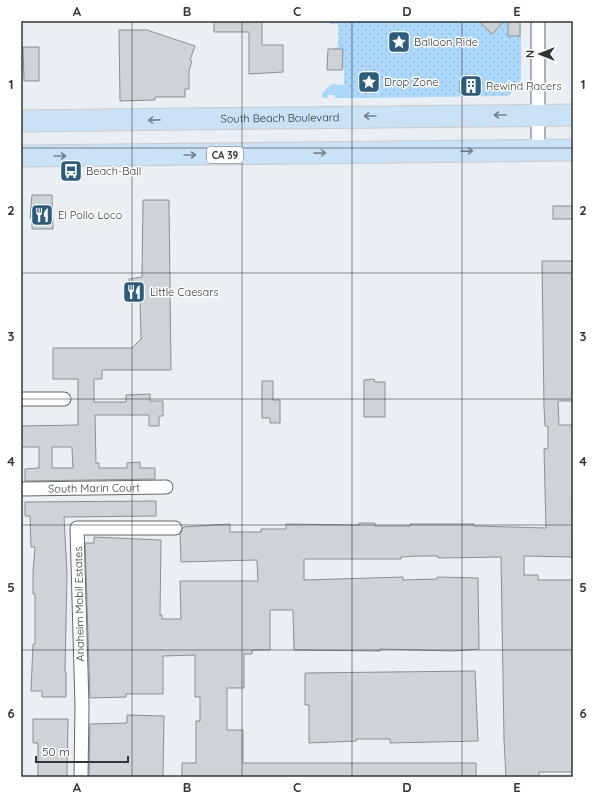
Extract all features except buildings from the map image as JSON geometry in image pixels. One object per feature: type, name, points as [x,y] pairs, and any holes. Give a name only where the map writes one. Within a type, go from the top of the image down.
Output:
[{"type":"main road","name":"South Beach Boulevard","points":[[21,121],[263,119],[318,116],[573,115]]},
{"type":"main road","name":"CA 39","points":[[21,156],[573,150]]},
{"type":"street","points":[[538,21],[538,150]]},
{"type":"street","points":[[21,399],[64,399]]},
{"type":"street","name":"South Marin Court","points":[[21,490],[166,486]]},
{"type":"street","name":"Anaheim Mobil Estates","points":[[81,777],[82,706],[78,528],[175,528]]},
{"type":"shaded area","points":[[330,21],[521,21],[521,83],[508,96],[356,98],[344,85],[344,69],[334,69],[328,64],[328,53],[334,48],[338,47],[338,24],[330,24]]},
{"type":"shaded area","points":[[332,84],[344,85],[356,98],[335,98],[334,95],[328,95],[328,98],[322,98],[322,93]]},
{"type":"place","name":"Balloon Ride","points":[[399,42]]},
{"type":"place","name":"Drop Zone","points":[[369,82]]},
{"type":"place","name":"Rewind Racers","points":[[471,86]]},
{"type":"place","name":"Beach-Ball","points":[[71,171]]},
{"type":"place","name":"El Pollo Loco","points":[[42,215]]},
{"type":"place","name":"Little Caesars","points":[[134,292]]}]
